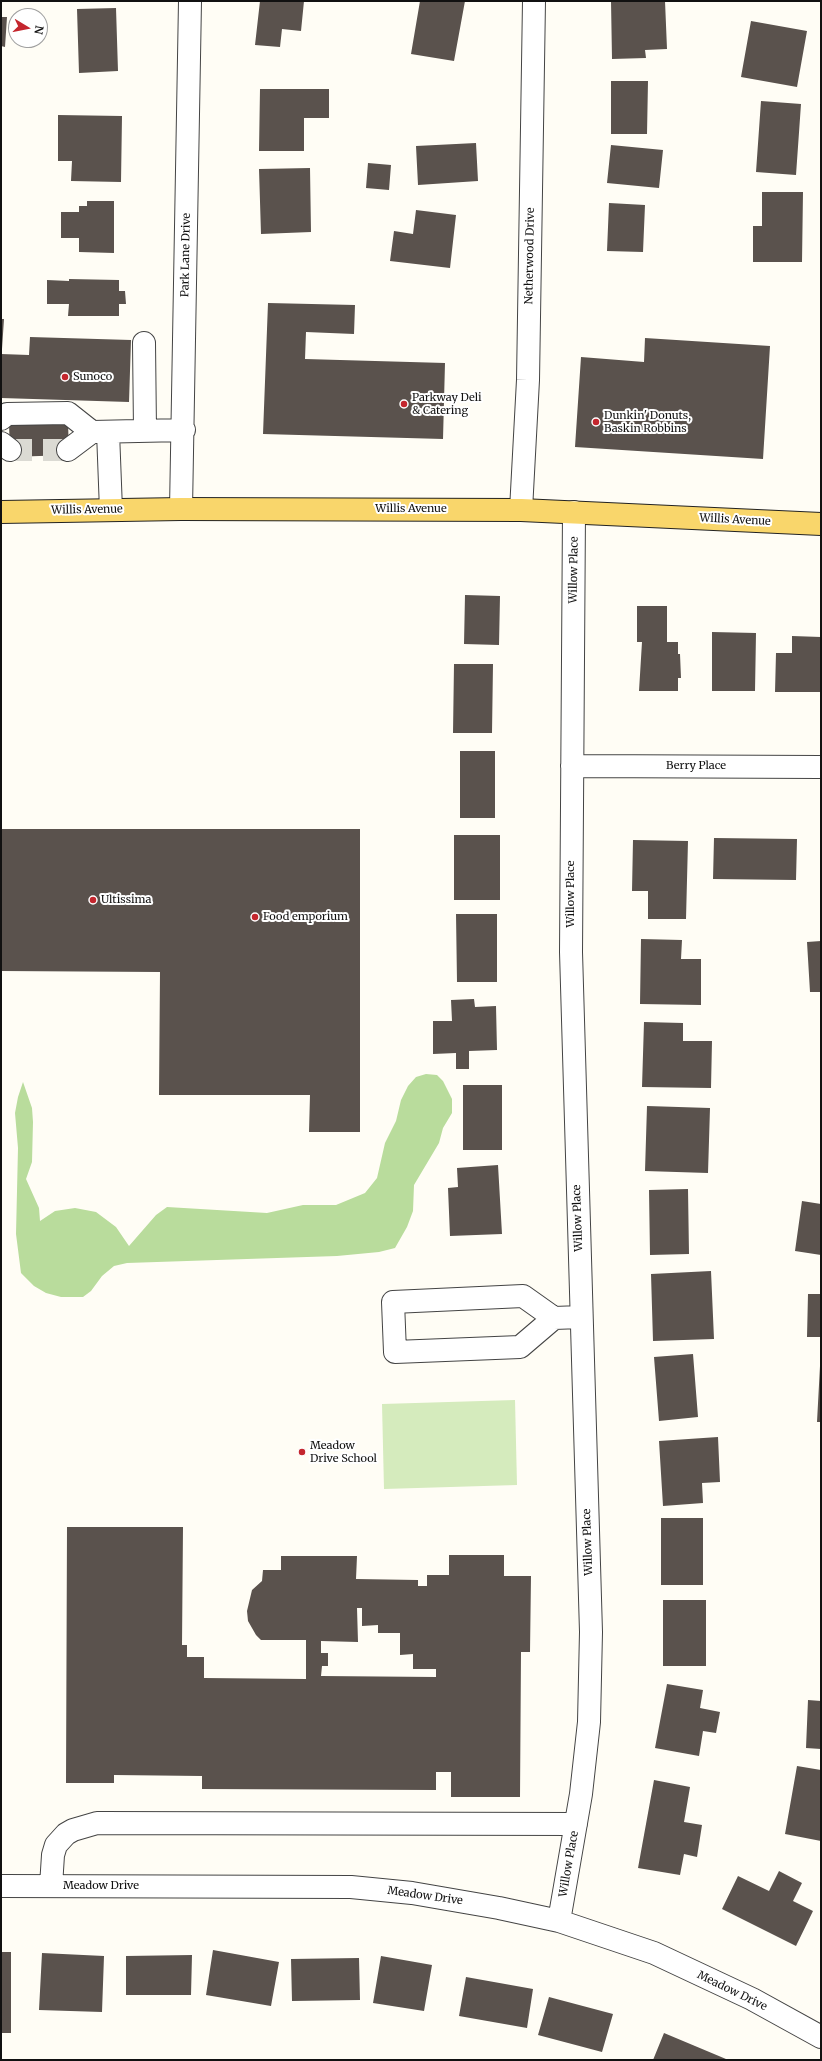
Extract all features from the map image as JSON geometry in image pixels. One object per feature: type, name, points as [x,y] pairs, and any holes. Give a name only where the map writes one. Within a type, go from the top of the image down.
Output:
[{"type":"main road","name":"Willis Avenue","points":[[1,512],[181,509],[521,510],[821,524]]},
{"type":"street","name":"Park Lane Drive","points":[[181,509],[184,430],[190,1]]},
{"type":"street","name":"Netherwood Drive","points":[[521,510],[528,380],[534,1]]},
{"type":"street","points":[[144,344],[145,430]]},
{"type":"street","points":[[1,419],[7,414],[68,413],[100,432]]},
{"type":"street","points":[[68,450],[100,432],[184,430]]},
{"type":"street","points":[[100,432],[112,510]]},
{"type":"street","name":"Willow Place","points":[[559,1921],[582,1794],[588,1722],[591,1632],[571,952],[574,512]]},
{"type":"street","name":"Berry Place","points":[[572,766],[821,767]]},
{"type":"street","points":[[554,1318],[520,1347],[395,1352],[393,1302],[523,1296],[554,1318],[581,1317]]},
{"type":"street","points":[[50,1886],[53,1855],[56,1845],[66,1834],[73,1830],[97,1823],[576,1824]]},
{"type":"street","name":"Meadow Drive","points":[[1,1886],[351,1887],[412,1893],[559,1921],[654,1953],[752,1999],[821,2037]]},
{"type":"green space","points":[[426,1074],[437,1075],[443,1081],[452,1099],[452,1113],[443,1128],[439,1143],[414,1185],[413,1211],[407,1227],[395,1248],[379,1252],[337,1256],[127,1263],[114,1266],[102,1276],[91,1291],[83,1297],[61,1297],[46,1293],[34,1286],[21,1273],[16,1234],[18,1148],[15,1113],[23,1082],[32,1108],[33,1122],[32,1162],[26,1179],[39,1208],[40,1221],[55,1211],[75,1208],[96,1212],[116,1227],[129,1246],[156,1215],[167,1207],[267,1213],[303,1205],[336,1205],[365,1193],[377,1178],[385,1143],[396,1121],[401,1100],[408,1086],[416,1077]]},
{"type":"green space","points":[[515,1400],[517,1485],[384,1489],[382,1404]]},
{"type":"building","points":[[260,1],[304,1],[301,31],[282,29],[280,47],[255,45]]},
{"type":"building","points":[[420,1],[465,1],[454,61],[411,54]]},
{"type":"building","points":[[611,1],[665,1],[667,49],[645,50],[646,58],[612,59]]},
{"type":"building","points":[[116,8],[118,71],[79,73],[77,9]]},
{"type":"building","points":[[1,17],[7,17],[5,47],[1,46]]},
{"type":"building","points":[[751,21],[807,31],[797,87],[741,77]]},
{"type":"building","points":[[611,81],[648,81],[647,134],[611,134]]},
{"type":"building","points":[[260,89],[329,89],[329,118],[304,118],[304,151],[259,151]]},
{"type":"building","points":[[761,101],[801,104],[796,175],[756,172]]},
{"type":"building","points":[[58,115],[122,116],[121,182],[71,181],[72,161],[58,161]]},
{"type":"building","points":[[476,143],[478,181],[418,185],[416,146]]},
{"type":"building","points":[[611,145],[663,150],[659,188],[607,183]]},
{"type":"building","points":[[368,163],[391,165],[389,190],[366,188]]},
{"type":"building","points":[[310,168],[311,232],[261,234],[259,169]]},
{"type":"building","points":[[762,192],[803,192],[802,262],[753,262],[753,226],[762,226]]},
{"type":"building","points":[[87,201],[114,201],[114,253],[79,252],[79,238],[61,238],[61,212],[79,212],[79,206],[87,206]]},
{"type":"building","points":[[609,203],[645,205],[643,252],[607,251]]},
{"type":"building","points":[[416,210],[456,215],[450,268],[390,261],[394,231],[413,234]]},
{"type":"building","points":[[69,279],[119,280],[119,291],[125,291],[126,304],[119,304],[119,316],[68,316],[69,304],[47,304],[47,280],[69,281]]},
{"type":"building","points":[[268,303],[355,305],[354,334],[306,332],[305,359],[445,363],[443,439],[263,434]]},
{"type":"building","points":[[1,319],[4,319],[2,349],[1,349]]},
{"type":"building","name":"Sunoco","points":[[30,337],[131,340],[129,402],[1,398],[1,354],[29,355]]},
{"type":"building","points":[[645,338],[770,346],[763,459],[575,447],[581,357],[644,362]]},
{"type":"building","points":[[68,421],[69,455],[10,457],[9,423]]},
{"type":"building","points":[[465,595],[500,596],[499,645],[464,644]]},
{"type":"building","points":[[637,606],[667,606],[667,642],[678,642],[678,654],[680,654],[681,678],[678,678],[678,691],[639,691],[642,642],[637,642]]},
{"type":"building","points":[[712,632],[756,633],[755,691],[712,691]]},
{"type":"building","points":[[792,636],[821,637],[821,692],[775,692],[776,653],[792,653]]},
{"type":"building","points":[[454,664],[493,664],[492,733],[453,733]]},
{"type":"building","points":[[460,751],[495,751],[495,818],[460,818]]},
{"type":"building","points":[[1,829],[360,829],[360,1132],[309,1132],[310,1095],[159,1095],[160,972],[1,971]]},
{"type":"building","points":[[454,835],[500,835],[500,900],[454,900]]},
{"type":"building","points":[[714,838],[797,839],[796,880],[713,879]]},
{"type":"building","points":[[633,840],[688,841],[686,919],[648,919],[648,891],[632,891]]},
{"type":"building","points":[[456,914],[497,914],[497,982],[457,982]]},
{"type":"building","points":[[641,939],[682,940],[681,959],[701,959],[701,1005],[640,1004]]},
{"type":"building","points":[[821,941],[821,992],[810,992],[807,942]]},
{"type":"building","points":[[474,999],[475,1007],[496,1006],[497,1050],[469,1051],[469,1069],[456,1069],[456,1053],[433,1054],[433,1021],[452,1021],[451,1000]]},
{"type":"building","points":[[644,1022],[683,1023],[683,1041],[712,1041],[711,1088],[642,1087]]},
{"type":"building","points":[[463,1085],[502,1085],[502,1150],[463,1150]]},
{"type":"building","points":[[647,1106],[710,1108],[708,1173],[645,1171]]},
{"type":"building","points":[[498,1165],[502,1234],[450,1236],[448,1188],[458,1187],[457,1168]]},
{"type":"building","points":[[688,1189],[689,1254],[650,1255],[649,1190]]},
{"type":"building","points":[[802,1201],[821,1204],[821,1255],[795,1251]]},
{"type":"building","points":[[711,1271],[714,1339],[653,1341],[651,1274]]},
{"type":"building","points":[[808,1294],[821,1294],[821,1337],[807,1337]]},
{"type":"building","points":[[693,1354],[698,1417],[659,1421],[654,1357]]},
{"type":"building","points":[[820,1366],[821,1422],[817,1422]]},
{"type":"building","points":[[718,1437],[720,1482],[702,1483],[703,1503],[663,1506],[659,1441]]},
{"type":"building","points":[[661,1518],[703,1518],[703,1585],[661,1585]]},
{"type":"building","points":[[67,1527],[183,1527],[182,1645],[187,1645],[187,1657],[204,1657],[204,1678],[306,1679],[306,1640],[261,1640],[256,1635],[248,1621],[247,1611],[252,1590],[262,1581],[263,1570],[281,1570],[281,1556],[357,1556],[356,1579],[418,1580],[418,1586],[427,1586],[427,1575],[449,1575],[449,1555],[504,1555],[504,1576],[531,1576],[530,1652],[521,1652],[520,1797],[451,1797],[451,1772],[436,1772],[436,1790],[202,1789],[202,1776],[114,1775],[114,1783],[66,1783]],"holes":[[[357,1608],[362,1608],[362,1626],[378,1625],[378,1633],[400,1633],[400,1655],[413,1654],[413,1669],[436,1669],[436,1677],[321,1676],[322,1666],[328,1666],[328,1653],[321,1653],[321,1641],[358,1642]]]},
{"type":"building","points":[[663,1600],[706,1600],[706,1666],[663,1666]]},
{"type":"building","points":[[667,1684],[703,1690],[700,1708],[720,1712],[716,1733],[703,1731],[699,1756],[655,1748]]},
{"type":"building","points":[[808,1700],[821,1701],[821,1749],[806,1748]]},
{"type":"building","points":[[797,1766],[821,1770],[821,1841],[785,1834]]},
{"type":"building","points":[[654,1780],[690,1787],[684,1822],[702,1825],[697,1857],[684,1854],[680,1875],[638,1868]]},
{"type":"building","points":[[779,1871],[802,1883],[793,1901],[813,1911],[796,1946],[722,1909],[738,1876],[769,1891]]},
{"type":"building","points":[[213,1950],[279,1962],[271,2006],[206,1995]]},
{"type":"building","points":[[1,1952],[11,1952],[11,2033],[1,2033]]},
{"type":"building","points":[[42,1953],[104,1956],[102,2012],[39,2010]]},
{"type":"building","points":[[192,1955],[191,1995],[126,1995],[126,1956]]},
{"type":"building","points":[[381,1956],[432,1965],[424,2011],[373,2003]]},
{"type":"building","points":[[359,1958],[360,2000],[292,2001],[291,1959]]},
{"type":"building","points":[[466,1977],[533,1989],[527,2028],[459,2016]]},
{"type":"building","points":[[549,1997],[613,2014],[602,2052],[538,2035]]},
{"type":"building","points":[[664,2033],[726,2059],[653,2060]]},
{"type":"tunnel","points":[[10,450],[68,450]]},
{"type":"place","name":"Sunoco","points":[[65,377]]},
{"type":"place","name":"Parkway Deli & Catering","points":[[404,404]]},
{"type":"place","name":"Dunkin' Donuts, Baskin Robbins","points":[[596,422]]},
{"type":"place","name":"Ultissima","points":[[93,900]]},
{"type":"place","name":"Food emporium","points":[[255,917]]},
{"type":"place","name":"Meadow Drive School","points":[[302,1452]]}]
